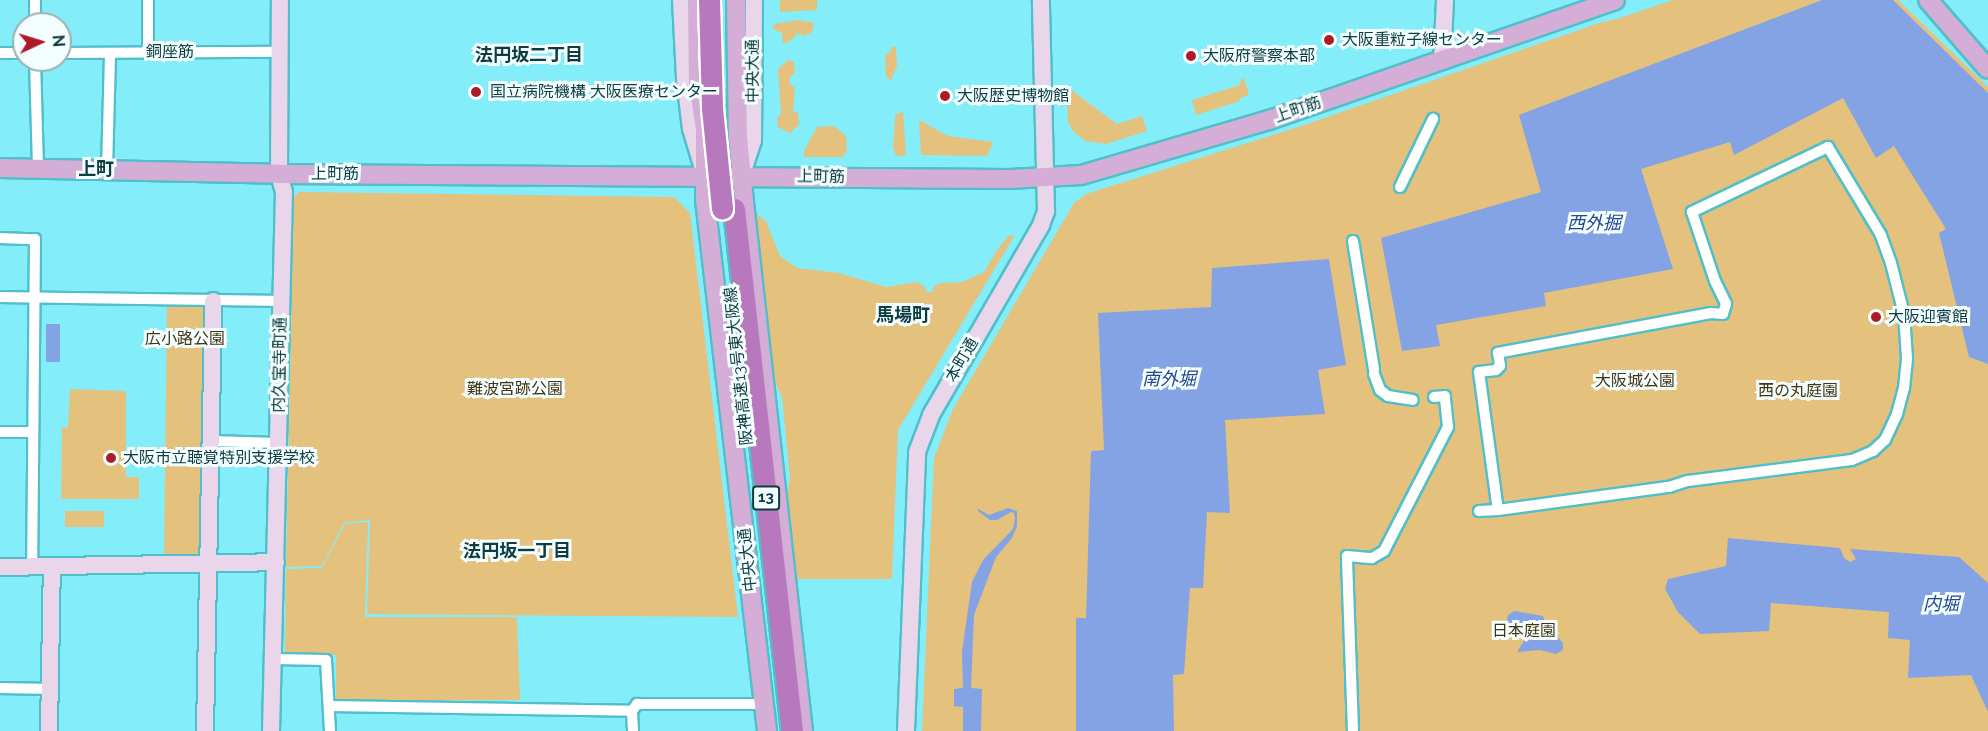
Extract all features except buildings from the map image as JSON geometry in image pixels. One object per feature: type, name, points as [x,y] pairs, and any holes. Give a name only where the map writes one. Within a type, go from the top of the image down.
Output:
[{"type":"highway","points":[[705,129],[708,85],[702,37],[708,0]]},
{"type":"highway","name":"阪神高速13号東大阪線","points":[[708,0],[712,108],[792,731]]},
{"type":"highway","name":"阪神高速13号東大阪線","points":[[722,0],[734,266],[780,731]]},
{"type":"main road","points":[[697,0],[702,37]]},
{"type":"main road","name":"中央大通","points":[[736,0],[736,65],[742,176],[803,731]]},
{"type":"main road","name":"上町筋","points":[[0,168],[279,174],[1045,177],[1094,173],[1269,120],[1615,0]]},
{"type":"main road","points":[[1928,0],[1988,69]]},
{"type":"main road","name":"中央大通","points":[[705,129],[706,212],[767,731]]},
{"type":"street","points":[[148,0],[148,52]]},
{"type":"street","name":"内久宝寺町通","points":[[271,731],[284,192],[279,174],[280,0]]},
{"type":"street","name":"中央大通","points":[[681,0],[685,80],[690,119],[705,175]]},
{"type":"street","name":"中央大通","points":[[742,176],[753,141],[754,0]]},
{"type":"street","name":"本町通","points":[[906,731],[917,452],[931,415],[1041,225],[1046,211],[1041,0]]},
{"type":"street","points":[[1442,60],[1445,0]]},
{"type":"street","name":"銅座筋","points":[[72,53],[280,52]]},
{"type":"street","points":[[107,170],[110,53]]},
{"type":"street","points":[[35,72],[38,169]]},
{"type":"street","points":[[1400,187],[1433,119]]},
{"type":"street","points":[[1479,511],[1498,510],[1669,487],[1688,481],[1852,460],[1873,452],[1885,441],[1897,414],[1904,388],[1907,358],[1904,314],[1891,263],[1881,236],[1828,147],[1692,212],[1715,281],[1726,304],[1723,314],[1711,313],[1498,353],[1500,366],[1496,370],[1479,372],[1498,510]]},
{"type":"street","points":[[0,238],[35,239],[32,566]]},
{"type":"street","points":[[1353,241],[1374,372],[1380,390],[1388,396],[1413,400]]},
{"type":"street","points":[[0,297],[281,301]]},
{"type":"street","points":[[205,731],[213,301]]},
{"type":"street","points":[[1353,731],[1347,556],[1372,558],[1384,551],[1448,427],[1445,396],[1434,397]]},
{"type":"street","points":[[0,432],[33,432]]},
{"type":"street","points":[[211,441],[278,443]]},
{"type":"street","points":[[0,567],[276,562]]},
{"type":"street","points":[[49,731],[51,566]]},
{"type":"street","points":[[274,659],[326,660],[330,731]]},
{"type":"street","points":[[0,688],[50,689]]},
{"type":"street","points":[[633,731],[632,711],[637,704],[764,704]]},
{"type":"street","points":[[329,706],[632,711]]},
{"type":"green space","points":[[780,0],[817,0],[817,10],[780,12]]},
{"type":"green space","name":"大阪城公園","points":[[1673,0],[1898,0],[1988,87],[1988,731],[922,731],[934,458],[953,409],[1074,203],[1086,194],[1301,126],[1602,22]]},
{"type":"green space","points":[[799,20],[814,23],[812,32],[804,36],[798,33],[789,42],[783,44],[782,33],[773,29],[774,24]]},
{"type":"green space","points":[[891,47],[896,47],[897,66],[891,80],[886,77],[885,56],[891,51]]},
{"type":"green space","points":[[788,60],[794,62],[795,73],[790,77],[790,84],[795,88],[793,111],[798,113],[799,124],[790,133],[778,127],[777,118],[781,114],[778,69]]},
{"type":"green space","points":[[1244,78],[1249,95],[1240,98],[1240,101],[1196,115],[1192,100],[1240,85],[1241,79]]},
{"type":"green space","points":[[1066,86],[1117,124],[1142,116],[1147,131],[1106,144],[1085,141],[1073,131],[1068,122]]},
{"type":"green space","points":[[903,112],[906,155],[896,156],[893,147],[895,117],[896,114]]},
{"type":"green space","points":[[919,120],[948,136],[992,142],[992,145],[987,156],[921,155]]},
{"type":"green space","points":[[834,126],[846,136],[847,150],[843,157],[804,157],[804,151],[817,127]]},
{"type":"green space","name":"難波宮跡公園","points":[[299,192],[674,197],[690,213],[738,617],[367,614],[370,520],[344,523],[322,566],[286,567],[294,197]]},
{"type":"green space","points":[[755,213],[766,221],[780,256],[797,268],[839,273],[886,287],[917,282],[925,287],[927,292],[932,292],[934,286],[940,283],[962,282],[984,272],[1008,236],[1015,235],[898,430],[892,579],[796,579],[787,495],[790,478],[782,397],[775,382]]},
{"type":"green space","name":"広小路公園","points":[[167,305],[201,305],[205,310],[201,550],[195,556],[164,556]]},
{"type":"green space","points":[[70,389],[126,391],[126,477],[139,477],[139,499],[61,499],[62,427],[68,428]]},
{"type":"green space","points":[[65,511],[104,511],[104,527],[65,527]]},
{"type":"green space","points":[[368,522],[365,617],[517,617],[520,700],[336,701],[336,655],[285,652],[286,569],[322,568],[345,524]]},
{"type":"water","name":"西外掘","points":[[1822,0],[1893,0],[1988,93],[1988,364],[1969,357],[1939,233],[1946,229],[1894,146],[1876,158],[1843,98],[1734,155],[1730,142],[1641,169],[1673,269],[1544,293],[1546,306],[1436,325],[1440,346],[1402,351],[1381,238],[1541,192],[1519,115]]},
{"type":"water","name":"南外堀","points":[[1329,259],[1346,365],[1318,370],[1325,414],[1225,420],[1230,513],[1207,512],[1203,588],[1190,588],[1184,674],[1173,675],[1174,731],[1076,731],[1076,618],[1086,618],[1091,451],[1104,450],[1098,313],[1211,307],[1212,268]]},
{"type":"water","points":[[46,324],[60,324],[60,362],[46,362]]},
{"type":"water","points":[[1008,508],[1017,511],[1017,526],[1012,538],[996,557],[974,615],[971,688],[982,689],[981,731],[963,731],[963,707],[954,706],[954,689],[963,688],[962,652],[972,582],[983,560],[1013,529],[1015,518],[1014,513],[1011,512],[997,520],[990,520],[978,509],[989,515]]},
{"type":"water","name":"内堀","points":[[1728,538],[1840,548],[1844,558],[1850,562],[1856,559],[1850,549],[1959,557],[1988,583],[1988,712],[1971,675],[1908,678],[1910,640],[1888,638],[1889,612],[1771,603],[1769,631],[1700,634],[1678,612],[1665,589],[1668,579],[1726,566]]},
{"type":"water","points":[[1514,611],[1543,616],[1541,628],[1546,632],[1552,631],[1563,643],[1563,650],[1556,654],[1540,650],[1517,652],[1527,636],[1522,628],[1510,630],[1505,628],[1508,615]]},
{"type":"place","name":"大阪重粒子線センター","points":[[1329,40]]},
{"type":"place","name":"大阪府警察本部","points":[[1191,56]]},
{"type":"place","name":"国立病院機構 大阪医療センター","points":[[476,92]]},
{"type":"place","name":"大阪歴史博物館","points":[[945,96]]},
{"type":"place","name":"大阪迎賓館","points":[[1876,317]]},
{"type":"place","name":"大阪市立聴覚特別支援学校","points":[[111,458]]},
{"type":"district","name":"法円坂二丁目","points":[[529,55]]},
{"type":"district","name":"上町","points":[[96,169]]},
{"type":"district","name":"馬場町","points":[[903,315]]},
{"type":"district","name":"法円坂一丁目","points":[[517,551]]},
{"type":"park label","name":"西の丸庭園","points":[[1798,391]]},
{"type":"park label","name":"日本庭園","points":[[1524,631]]}]
